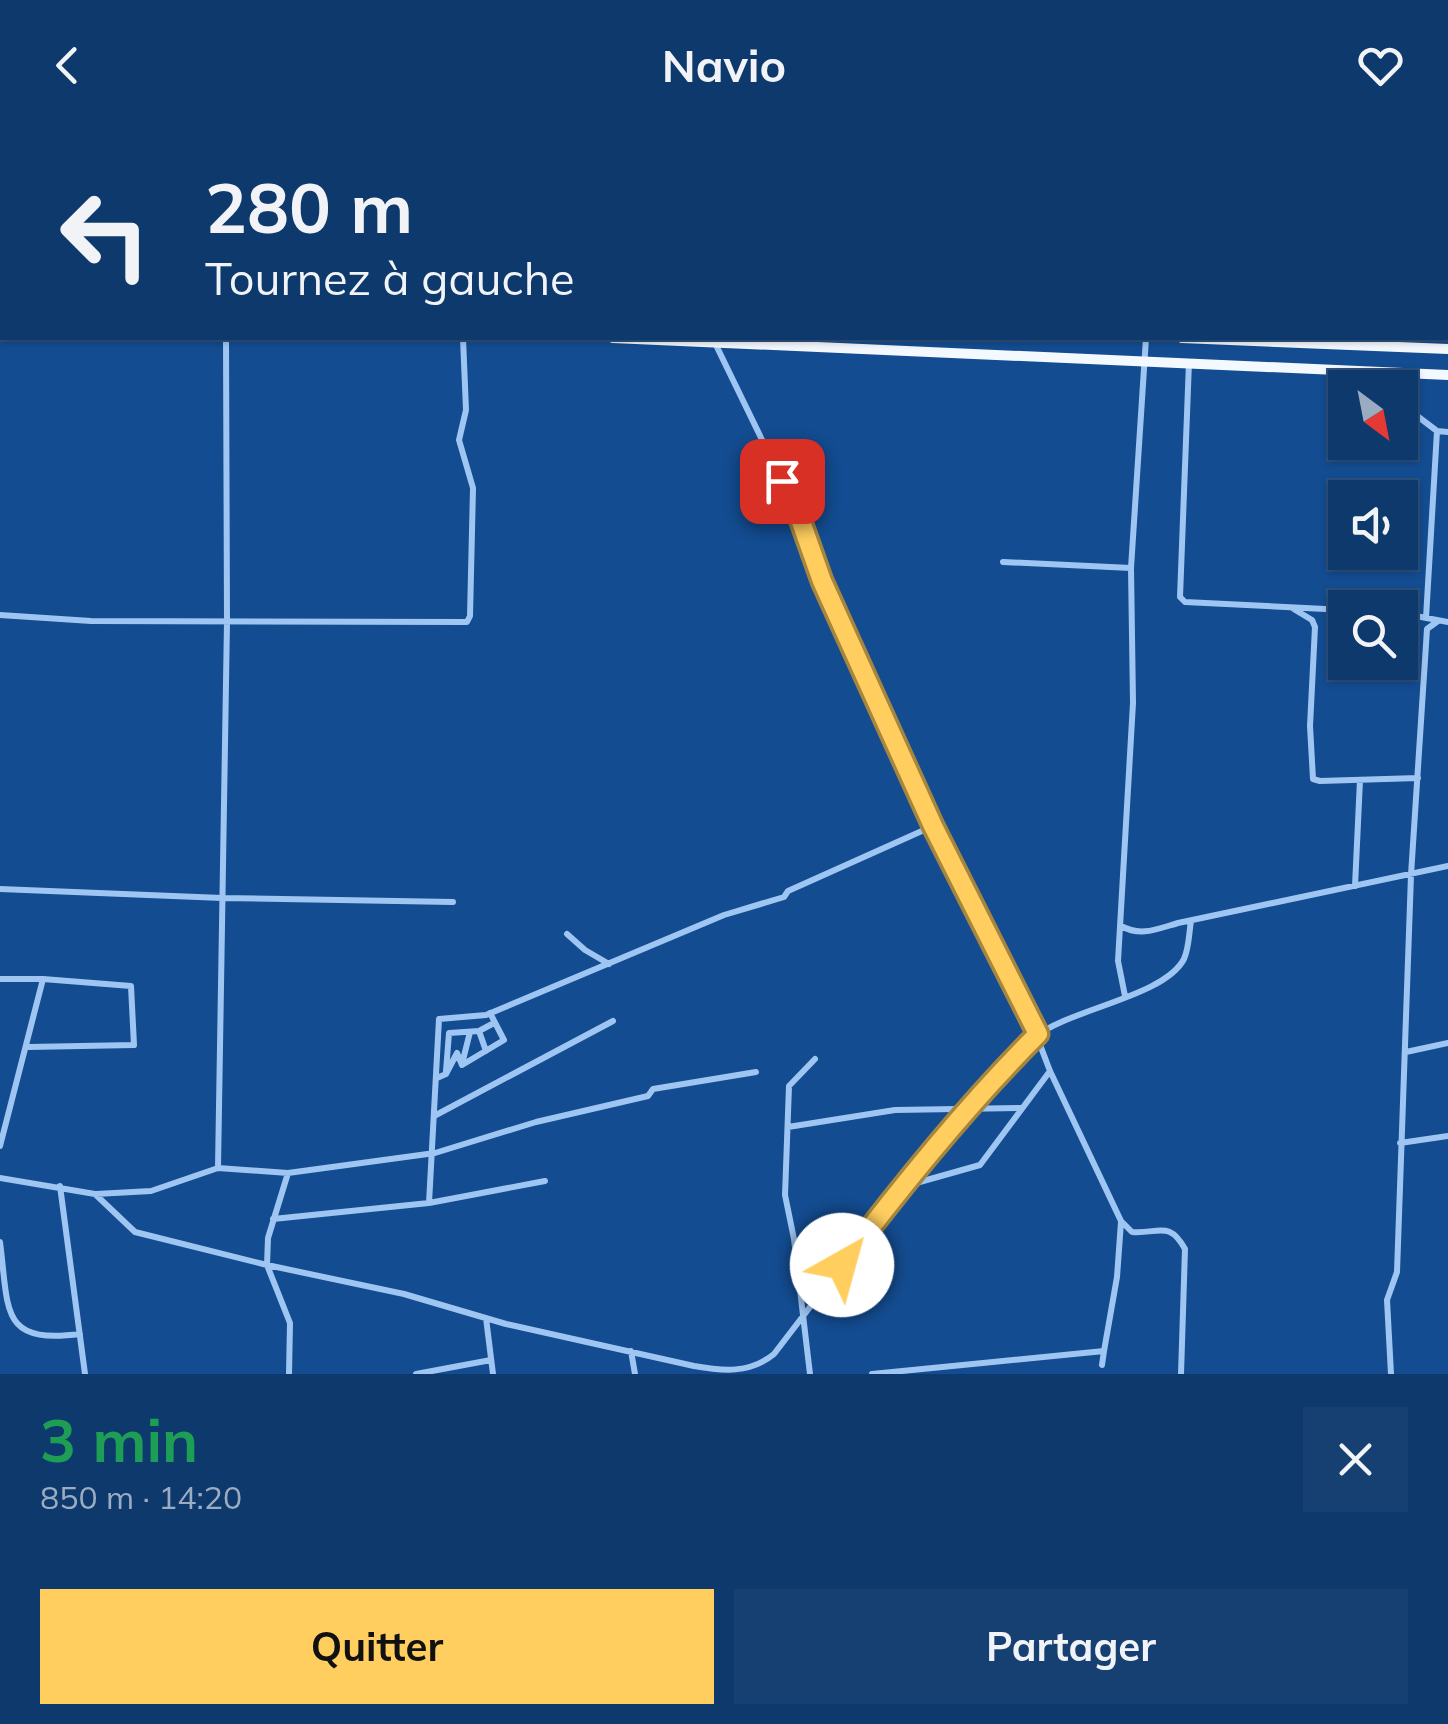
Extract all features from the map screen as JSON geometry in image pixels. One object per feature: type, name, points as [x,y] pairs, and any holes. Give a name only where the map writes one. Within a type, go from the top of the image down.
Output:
[{"type":"highway","points":[[664,340],[1448,375]]},
{"type":"highway","points":[[1230,340],[1448,349]]},
{"type":"street","points":[[218,1168],[227,622],[226,340]]},
{"type":"street","points":[[0,615],[91,621],[467,622],[473,488],[459,440],[466,410],[463,340]]},
{"type":"street","points":[[1125,996],[1119,975],[1133,703],[1131,568],[1146,340]]},
{"type":"street","points":[[715,342],[799,516],[822,581],[933,826],[1038,1034],[1050,1072],[1121,1220],[1132,1232],[1163,1229],[1177,1234],[1185,1248],[1181,1374]]},
{"type":"street","points":[[1189,362],[1180,597],[1185,602],[1328,609]]},
{"type":"street","points":[[1418,416],[1437,430],[1448,432]]},
{"type":"street","points":[[1426,618],[1437,430]]},
{"type":"street","points":[[1003,562],[1131,568]]},
{"type":"street","points":[[1291,607],[1312,620],[1315,627],[1311,775],[1316,781],[1418,778]]},
{"type":"street","points":[[1418,616],[1448,622]]},
{"type":"street","points":[[1391,1374],[1387,1300],[1398,1272],[1400,1143],[1422,675],[1427,628],[1438,621]]},
{"type":"street","points":[[1356,886],[1360,780]]},
{"type":"street","points":[[429,1203],[440,1020],[490,1014],[724,915],[784,897],[788,890],[933,826]]},
{"type":"street","points":[[1120,926],[1136,933],[1147,932],[1448,866]]},
{"type":"street","points":[[0,888],[222,898],[453,902]]},
{"type":"street","points":[[95,1194],[134,1232],[631,1351],[718,1370],[742,1369],[774,1354],[965,1110],[1038,1034],[1168,974],[1183,961],[1191,921]]},
{"type":"street","points":[[567,934],[584,950],[610,964]]},
{"type":"street","points":[[0,978],[132,986],[134,1045],[28,1047]]},
{"type":"street","points":[[0,1146],[43,979]]},
{"type":"street","points":[[462,1064],[504,1040],[490,1014]]},
{"type":"street","points":[[435,1116],[613,1021]]},
{"type":"street","points":[[446,1074],[448,1033],[475,1031],[494,1022]]},
{"type":"street","points":[[475,1031],[486,1051]]},
{"type":"street","points":[[462,1064],[475,1031]]},
{"type":"street","points":[[1406,1052],[1448,1042]]},
{"type":"street","points":[[437,1078],[446,1074],[457,1053],[462,1064]]},
{"type":"street","points":[[810,1374],[785,1196],[790,1086],[815,1058]]},
{"type":"street","points":[[0,1178],[95,1194],[152,1191],[218,1168],[288,1173],[434,1153],[536,1122],[648,1096],[652,1088],[756,1072]]},
{"type":"street","points":[[902,1187],[980,1165],[1050,1072]]},
{"type":"street","points":[[788,1127],[895,1110],[1023,1108]]},
{"type":"street","points":[[1400,1143],[1448,1136]]},
{"type":"street","points":[[288,1173],[268,1238],[268,1265],[290,1323],[289,1374]]},
{"type":"street","points":[[273,1219],[429,1203],[545,1181]]},
{"type":"street","points":[[60,1186],[85,1374]]},
{"type":"street","points":[[1102,1365],[1118,1277],[1121,1220]]},
{"type":"street","points":[[0,1242],[8,1307],[20,1331],[55,1337],[80,1334]]},
{"type":"street","points":[[486,1318],[494,1374]]},
{"type":"street","points":[[631,1351],[635,1374]]},
{"type":"street","points":[[872,1374],[1104,1351]]},
{"type":"street","points":[[416,1374],[492,1360]]},
{"type":"route","points":[[782,481],[822,581],[933,826],[1038,1034],[988,1084],[913,1172],[842,1265]]}]
